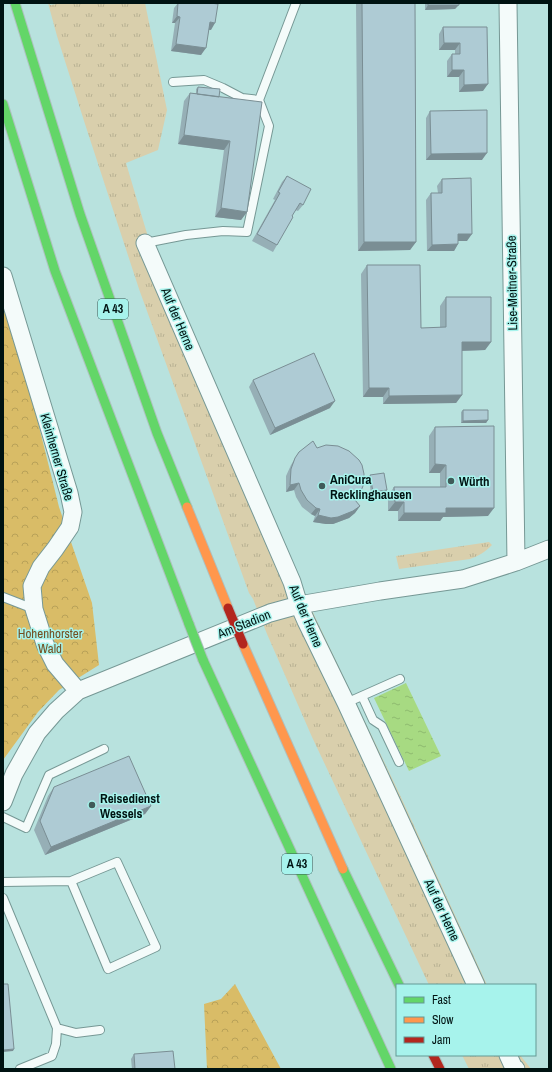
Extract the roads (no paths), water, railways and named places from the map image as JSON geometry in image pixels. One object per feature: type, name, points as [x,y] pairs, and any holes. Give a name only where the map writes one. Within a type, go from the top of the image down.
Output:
[{"type":"highway","name":"A 43","points":[[15,3],[82,221],[158,433],[243,644],[354,893],[399,984]]},
{"type":"highway","name":"A 43","points":[[3,104],[55,271],[189,624],[390,1069]]},
{"type":"highway","points":[[434,1056],[440,1069]]},
{"type":"street","name":"Lise-Meitner-Straße","points":[[508,3],[516,562]]},
{"type":"street","name":"Auf der Herne","points":[[145,243],[292,582],[299,605],[346,703],[476,984]]},
{"type":"street","name":"Kleinherner Straße","points":[[3,276],[9,318],[69,493],[73,512],[70,527],[41,567],[32,586],[34,610],[45,644],[55,664],[78,691]]},
{"type":"street","name":"Am Stadion","points":[[3,802],[14,774],[37,733],[56,710],[78,691],[270,613],[299,605],[463,579],[516,562],[549,549]]},
{"type":"street","points":[[508,1056],[516,1069]]},
{"type":"lane","points":[[145,243],[223,230],[247,232],[269,126],[258,100],[296,3]]},
{"type":"lane","points":[[173,82],[204,80],[242,98],[258,100]]},
{"type":"lane","points":[[3,597],[34,610]]},
{"type":"lane","points":[[346,703],[400,678]]},
{"type":"lane","points":[[362,696],[373,720],[382,726],[399,762]]},
{"type":"lane","points":[[3,817],[26,828],[49,775],[104,748]]},
{"type":"lane","points":[[3,882],[71,881],[116,862],[156,947],[108,969],[71,881]]},
{"type":"lane","points":[[3,898],[57,1028],[56,1044],[52,1056],[20,1069]]},
{"type":"lane","points":[[57,1028],[76,1033],[100,1030]]},
{"type":"water","points":[[406,683],[441,756],[409,771],[374,698]]},
{"type":"place","name":"Würth","points":[[451,481]]},
{"type":"place","name":"AniCura Recklinghausen","points":[[322,486]]},
{"type":"place","name":"Reisedienst Wessels","points":[[92,805]]},
{"type":"park label","name":"Hohenhorster Wald","points":[[50,640]]}]
